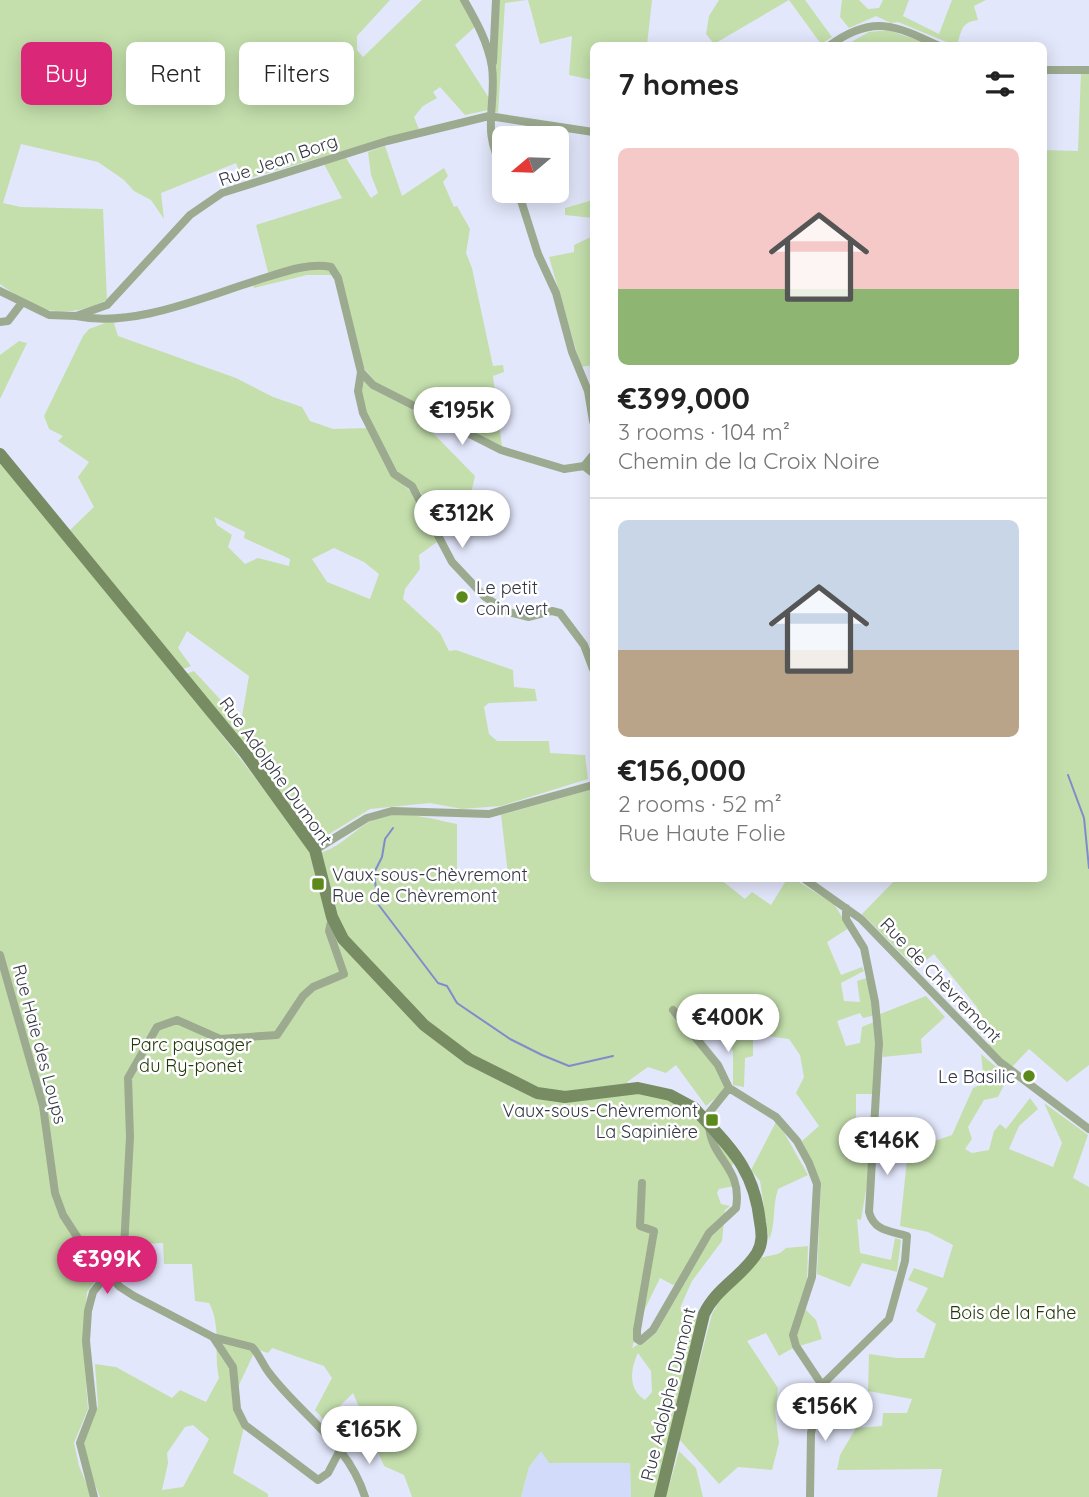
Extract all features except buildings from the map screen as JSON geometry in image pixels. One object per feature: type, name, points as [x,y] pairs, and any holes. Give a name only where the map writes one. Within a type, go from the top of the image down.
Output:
[{"type":"main road","name":"Rue Adolphe Dumont","points":[[0,454],[245,753],[315,850],[332,917],[350,948],[424,1026],[453,1049],[501,1077],[552,1097],[629,1088],[656,1091],[684,1100],[707,1122],[753,1182],[757,1194],[761,1244],[753,1258],[715,1295],[704,1314],[660,1497]]},
{"type":"street","points":[[464,0],[484,38],[492,68]]},
{"type":"street","points":[[492,144],[489,116],[496,0]]},
{"type":"street","points":[[835,42],[847,33],[886,25],[929,42]]},
{"type":"street","points":[[1047,69],[1089,70]]},
{"type":"street","points":[[489,116],[590,132]]},
{"type":"street","name":"Rue Jean Borg","points":[[0,290],[21,304],[49,315],[76,316],[107,305],[190,215],[222,193],[387,141],[489,116]]},
{"type":"street","points":[[521,203],[538,254],[556,293],[572,352],[588,391],[590,403]]},
{"type":"street","points":[[76,316],[96,320],[111,319],[166,309],[276,274],[319,264],[331,267],[338,278],[361,372],[358,391],[363,413],[394,474],[412,486],[453,562],[485,597],[508,612],[529,617],[560,613],[584,645],[590,661]]},
{"type":"street","points":[[0,321],[8,321],[21,304]]},
{"type":"street","points":[[107,305],[111,319]]},
{"type":"street","points":[[361,372],[373,385],[501,450],[564,469],[584,467],[590,471]]},
{"type":"street","points":[[584,467],[590,459]]},
{"type":"street","points":[[315,850],[378,813],[391,811],[489,814],[590,786]]},
{"type":"street","name":"Rue de Chèvremont","points":[[809,882],[846,908],[895,953],[1000,1062],[1089,1129]]},
{"type":"street","points":[[810,1497],[811,1433],[822,1385],[889,1319],[905,1261],[907,1236],[877,1227],[869,1212],[878,1042],[875,1002],[864,948],[846,919],[846,908]]},
{"type":"street","points":[[94,1497],[80,1443],[93,1409],[86,1340],[88,1311],[93,1292],[106,1272],[117,1262],[124,1247],[130,1137],[128,1078],[157,1027],[177,1020],[229,1041],[276,1035],[303,996],[313,987],[344,974],[329,931],[332,917]]},
{"type":"street","name":"Rue Haie des Loups","points":[[0,955],[43,1106],[55,1193],[63,1215],[83,1246],[106,1272],[134,1296],[212,1337],[252,1347],[270,1375],[340,1450],[357,1475],[365,1497]]},
{"type":"street","points":[[673,1010],[719,1065],[729,1088],[776,1117],[809,1163],[817,1184],[812,1277],[793,1335],[796,1346],[822,1385]]},
{"type":"street","points":[[707,1122],[729,1088]]},
{"type":"street","name":"Rue Adolphe Dumont","points":[[642,1183],[640,1226],[654,1231],[637,1330],[636,1339],[640,1341],[653,1330],[709,1234],[736,1208],[736,1181],[710,1138],[707,1122]]},
{"type":"street","points":[[212,1337],[233,1367],[237,1409],[245,1425],[318,1480],[328,1473],[340,1450]]},
{"type":"shaded area","points":[[541,1450],[549,1463],[630,1463],[631,1497],[521,1497],[529,1467]]},
{"type":"green space","points":[[0,0],[390,0],[357,36],[357,50],[363,57],[422,0],[460,0],[476,26],[455,45],[489,98],[488,110],[465,115],[440,87],[433,92],[437,98],[423,106],[414,117],[419,129],[243,180],[236,163],[161,193],[164,219],[151,200],[134,191],[124,180],[98,162],[21,144],[3,203],[21,207],[103,209],[107,300],[63,312],[39,307],[0,284]]},
{"type":"green space","points":[[499,0],[527,0],[505,3],[498,113],[493,111]]},
{"type":"green space","points":[[528,0],[652,0],[647,42],[590,42],[590,79],[569,75],[572,36],[540,44]]},
{"type":"green space","points":[[719,0],[789,0],[717,42],[712,42],[706,34],[709,16]]},
{"type":"green space","points":[[789,0],[805,0],[832,37],[820,42]]},
{"type":"green space","points":[[842,0],[859,0],[868,9],[879,8],[883,0],[909,0],[903,16],[939,34],[952,0],[986,0],[974,6],[978,20],[966,24],[958,42],[947,42],[876,16],[849,28],[840,17]]},
{"type":"green space","points":[[888,30],[922,42],[851,42],[869,32]]},
{"type":"green space","points":[[1081,72],[1089,72],[1089,1065],[1067,1082],[1029,1049],[1012,1067],[987,1046],[995,1038],[976,1006],[934,954],[916,968],[862,914],[893,882],[1047,882],[1047,150],[1078,151]]},
{"type":"green space","points":[[385,146],[402,196],[444,168],[448,176],[443,182],[454,207],[457,206],[470,229],[466,253],[472,268],[493,366],[503,365],[504,372],[493,376],[502,447],[380,387],[363,367],[339,275],[307,275],[254,288],[252,282],[269,276],[256,225],[342,198],[324,164],[346,158],[371,198],[378,193],[371,175],[368,152]]},
{"type":"green space","points":[[590,201],[590,218],[565,215],[565,208]]},
{"type":"green space","points":[[590,237],[590,366],[581,367],[549,257],[574,252],[574,245]]},
{"type":"green space","points":[[113,320],[118,336],[236,378],[273,397],[302,407],[310,421],[333,429],[368,428],[360,389],[363,380],[425,415],[427,427],[475,476],[466,515],[440,523],[423,495],[406,478],[401,482],[419,500],[437,542],[419,555],[420,569],[405,589],[403,599],[440,633],[449,651],[456,650],[513,670],[514,687],[535,689],[537,701],[489,703],[484,707],[489,734],[497,741],[549,741],[550,753],[585,755],[588,779],[501,806],[462,809],[430,803],[370,809],[324,837],[315,836],[186,674],[194,671],[241,722],[249,676],[187,631],[178,648],[191,666],[183,669],[70,530],[94,507],[78,477],[89,462],[58,441],[63,436],[49,429],[44,416],[83,336],[89,329]],"holes":[[[214,517],[245,532],[244,538],[290,559],[289,566],[258,558],[245,564],[228,547],[232,535],[217,525]],[[334,548],[364,562],[379,574],[370,599],[327,582],[312,559]]]},
{"type":"green space","points":[[19,341],[27,343],[0,399],[0,355]]},
{"type":"green space","name":"Parc paysager du Ry-ponet","points":[[0,454],[62,528],[314,854],[330,849],[364,825],[381,817],[414,815],[457,824],[457,880],[508,874],[501,815],[590,790],[590,882],[724,882],[745,899],[752,892],[771,905],[785,882],[799,882],[834,904],[849,928],[827,942],[841,975],[862,967],[864,971],[841,983],[844,1001],[860,1002],[857,981],[870,977],[876,1015],[863,1018],[860,1013],[837,1021],[846,1046],[860,1043],[862,1027],[876,1021],[874,1094],[856,1094],[856,1131],[863,1135],[870,1131],[869,1172],[861,1220],[857,1219],[860,1253],[891,1260],[895,1238],[901,1240],[897,1272],[862,1263],[850,1287],[817,1274],[821,1185],[802,1141],[819,1126],[796,1093],[804,1077],[800,1055],[789,1039],[753,1034],[753,1056],[745,1058],[744,1087],[733,1085],[733,1051],[719,1029],[703,1042],[726,1089],[706,1106],[676,1065],[666,1073],[648,1067],[627,1082],[636,1090],[667,1098],[687,1110],[735,1161],[727,1174],[734,1186],[719,1189],[717,1193],[721,1204],[730,1206],[725,1210],[722,1241],[692,1281],[680,1308],[700,1319],[658,1497],[631,1497],[630,1463],[549,1463],[541,1451],[529,1467],[521,1497],[412,1497],[404,1475],[384,1466],[353,1393],[325,1421],[315,1410],[332,1378],[324,1366],[272,1348],[268,1353],[256,1349],[238,1387],[236,1410],[244,1427],[233,1473],[268,1494],[268,1497],[100,1497],[87,1466],[84,1447],[85,1431],[98,1406],[95,1364],[116,1367],[172,1398],[180,1390],[206,1402],[219,1378],[213,1312],[209,1303],[195,1301],[192,1264],[164,1264],[163,1243],[121,1245],[87,1292],[83,1341],[88,1409],[74,1443],[79,1466],[92,1497],[0,1497]],"holes":[[[660,1278],[673,1285],[687,1278],[656,1333],[632,1348],[642,1315]],[[638,1353],[651,1371],[652,1392],[645,1400],[639,1396],[632,1379]],[[193,1425],[209,1439],[183,1487],[162,1490],[168,1463],[167,1453],[185,1427]]]},
{"type":"green space","points":[[926,996],[945,1017],[921,1039],[922,1053],[883,1057],[880,1014]]},
{"type":"green space","name":"Bois de la Fahe","points":[[981,1054],[1008,1077],[998,1097],[984,1100],[968,1127],[972,1139],[965,1149],[972,1153],[989,1150],[994,1131],[1000,1124],[1006,1129],[1030,1098],[1038,1109],[1019,1126],[1009,1149],[1053,1167],[1062,1143],[1044,1103],[1088,1135],[1073,1178],[1089,1187],[1089,1497],[937,1497],[942,1469],[837,1470],[840,1455],[856,1428],[882,1426],[883,1413],[907,1413],[912,1399],[868,1391],[869,1354],[924,1358],[936,1324],[916,1311],[928,1288],[908,1280],[914,1268],[943,1278],[953,1245],[928,1232],[900,1226],[908,1150],[952,1135],[973,1088],[984,1083]]},
{"type":"green space","points":[[777,1120],[808,1175],[778,1189],[769,1240],[760,1181],[751,1170]]},
{"type":"green space","points":[[808,1246],[807,1285],[799,1303],[816,1320],[822,1339],[793,1348],[779,1356],[766,1333],[747,1341],[778,1388],[775,1412],[779,1443],[772,1470],[738,1467],[719,1484],[679,1439],[712,1314],[733,1283],[754,1262],[786,1248]]},
{"type":"green space","points":[[679,1451],[696,1468],[703,1497],[666,1497]]},
{"type":"waterway","points":[[1068,775],[1084,818],[1089,868]]},
{"type":"waterway","points":[[393,828],[385,839],[382,857],[374,873],[378,904],[438,983],[447,986],[457,1003],[510,1039],[569,1066],[613,1056]]},
{"type":"place","name":"Le petit coin vert","points":[[462,597]]},
{"type":"place","name":"Vaux-sous-Chèvremont Rue de Chèvremont","points":[[318,884]]},
{"type":"place","name":"Le Basilic","points":[[1029,1076]]},
{"type":"place","name":"Vaux-sous-Chèvremont La Sapinière","points":[[712,1120]]}]
